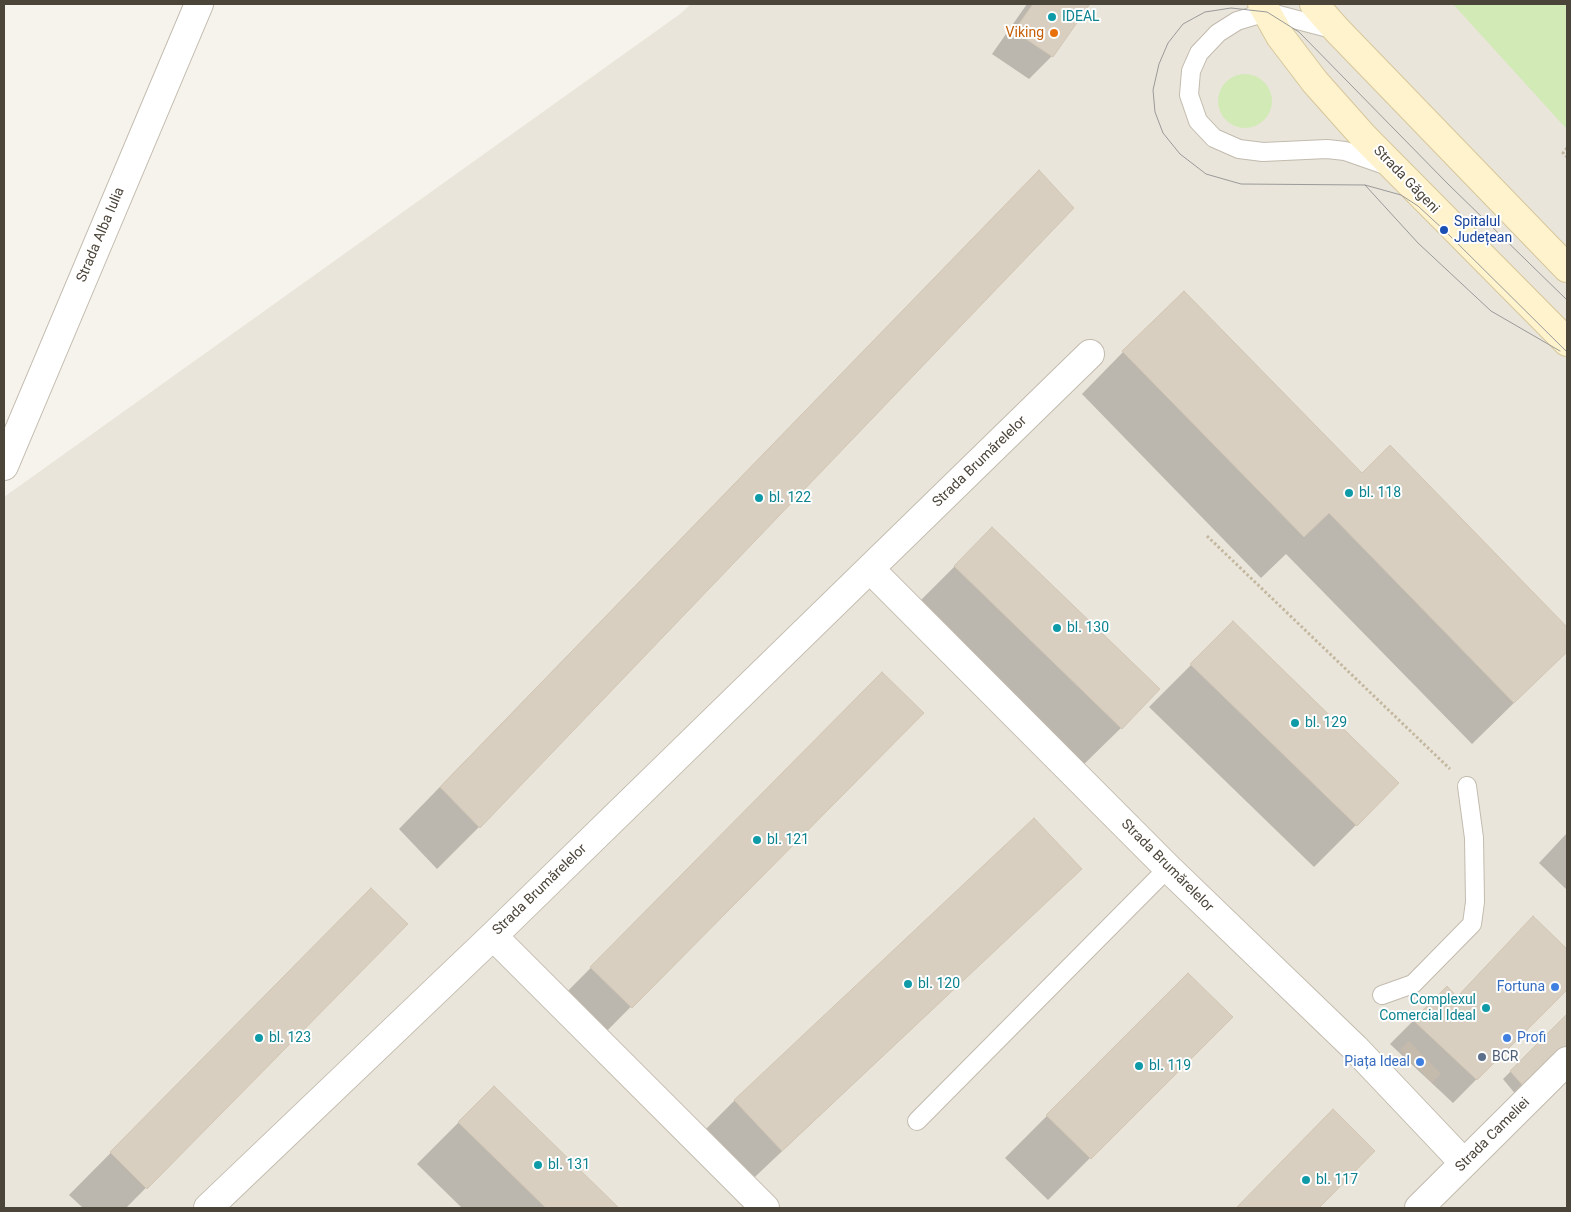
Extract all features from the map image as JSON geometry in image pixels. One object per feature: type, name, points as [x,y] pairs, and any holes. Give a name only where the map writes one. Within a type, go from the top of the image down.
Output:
[{"type":"main road","points":[[1314,4],[1567,268]]},
{"type":"main road","name":"Strada Găgeni","points":[[1264,8],[1280,36],[1315,82],[1393,168],[1567,342]]},
{"type":"street","name":"Strada Alba Iulia","points":[[4,466],[199,4]]},
{"type":"street","name":"Strada Brumărelelor","points":[[208,1208],[493,936],[1090,354]]},
{"type":"street","name":"Strada Brumărelelor","points":[[870,569],[1168,868],[1355,1048],[1464,1163]]},
{"type":"street","points":[[493,936],[764,1208]]},
{"type":"street","name":"Strada Cameliei","points":[[1419,1208],[1567,1061]]},
{"type":"lane","points":[[1337,30],[1264,8],[1218,33],[1199,53],[1191,71],[1190,95],[1198,121],[1214,138],[1239,149],[1263,152],[1327,149],[1345,151],[1393,168]]},
{"type":"lane","points":[[1382,995],[1413,984],[1472,924],[1475,902],[1474,838],[1467,786]]},
{"type":"lane","points":[[917,1121],[1168,868]]},
{"type":"path","points":[[1567,148],[1563,153],[1567,157]]},
{"type":"path","points":[[1207,536],[1467,786]]},
{"type":"shaded area","points":[[691,4],[1567,4],[1567,1208],[4,1208],[4,497],[680,14]]},
{"type":"shaded area","name":"Piața Ideal","points":[[1409,1041],[1441,1074],[1432,1083],[1400,1050]]},
{"type":"green space","points":[[1453,4],[1567,4],[1567,129],[1563,125]]},
{"type":"green space","points":[[1240,74],[1250,74],[1260,78],[1268,86],[1272,101],[1268,116],[1260,124],[1250,128],[1240,128],[1230,124],[1222,116],[1218,106],[1218,96],[1222,86],[1230,78]]},
{"type":"building","name":"IDEAL","points":[[1033,4],[1090,4],[1053,57],[1014,31]]},
{"type":"building","name":"bl. 122","points":[[1039,170],[1074,208],[480,828],[440,787]]},
{"type":"building","name":"bl. 118","points":[[1184,291],[1362,473],[1390,445],[1567,627],[1567,652],[1514,703],[1329,513],[1304,537],[1122,351]]},
{"type":"building","name":"bl. 130","points":[[992,527],[1160,689],[1122,729],[954,566]]},
{"type":"building","name":"bl. 129","points":[[1233,621],[1399,783],[1357,826],[1190,664]]},
{"type":"building","name":"bl. 121","points":[[882,672],[924,713],[632,1008],[590,967]]},
{"type":"building","name":"bl. 120","points":[[1034,818],[1082,869],[782,1151],[734,1100]]},
{"type":"building","name":"bl. 123","points":[[371,888],[408,924],[147,1189],[110,1152]]},
{"type":"building","name":"Complexul Comercial Ideal","points":[[1533,916],[1567,949],[1567,990],[1477,1080],[1413,1020],[1447,986],[1457,997]]},
{"type":"building","name":"bl. 119","points":[[1188,973],[1233,1017],[1091,1159],[1046,1115]]},
{"type":"building","points":[[1567,1014],[1567,1050],[1526,1089],[1510,1071]]},
{"type":"building","name":"bl. 131","points":[[494,1086],[619,1208],[546,1208],[458,1122]]},
{"type":"building","name":"bl. 117","points":[[1333,1109],[1375,1151],[1319,1208],[1236,1208]]},
{"type":"tram line","points":[[1567,300],[1448,184],[1299,32],[1267,12],[1231,8],[1205,12],[1183,24],[1168,43],[1159,64],[1153,90],[1155,112],[1163,133],[1180,154],[1206,174],[1241,184],[1365,185],[1401,195],[1418,206],[1444,230],[1567,352]]},
{"type":"tram line","points":[[1365,185],[1418,243],[1491,311],[1560,351]]},
{"type":"place","name":"IDEAL","points":[[1052,17]]},
{"type":"place","name":"Viking","points":[[1054,33]]},
{"type":"place","name":"Spitalul Județean","points":[[1444,230]]},
{"type":"place","name":"bl. 118","points":[[1349,493]]},
{"type":"place","name":"bl. 122","points":[[759,498]]},
{"type":"place","name":"bl. 130","points":[[1057,628]]},
{"type":"place","name":"bl. 129","points":[[1295,723]]},
{"type":"place","name":"bl. 121","points":[[757,840]]},
{"type":"place","name":"bl. 120","points":[[908,984]]},
{"type":"place","name":"Fortuna","points":[[1555,987]]},
{"type":"place","name":"Complexul Comercial Ideal","points":[[1486,1008]]},
{"type":"place","name":"bl. 123","points":[[259,1038]]},
{"type":"place","name":"Profi","points":[[1507,1038]]},
{"type":"place","name":"BCR","points":[[1482,1057]]},
{"type":"place","name":"Piața Ideal","points":[[1420,1062]]},
{"type":"place","name":"bl. 119","points":[[1139,1066]]},
{"type":"place","name":"bl. 131","points":[[538,1165]]},
{"type":"place","name":"bl. 117","points":[[1306,1180]]}]
